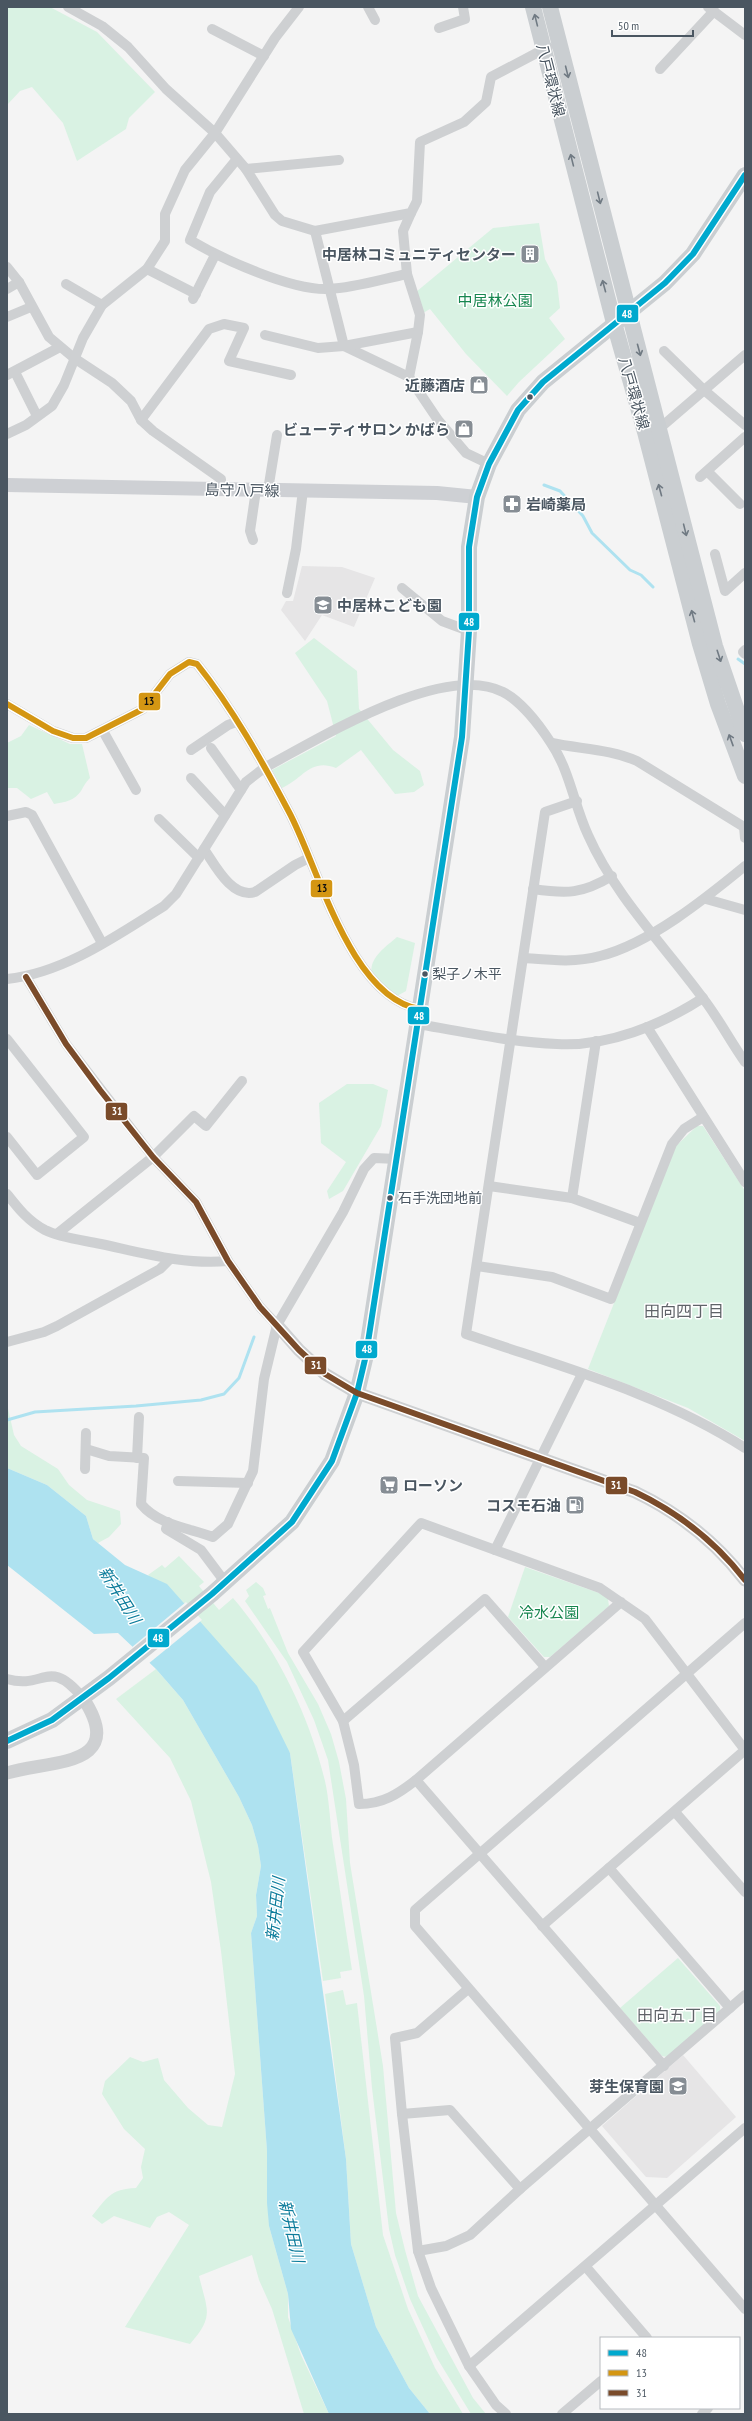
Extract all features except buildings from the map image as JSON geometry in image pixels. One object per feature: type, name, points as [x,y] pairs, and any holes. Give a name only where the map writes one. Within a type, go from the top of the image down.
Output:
[{"type":"main road","name":"八戸環状線","points":[[533,7],[614,324],[645,432],[700,644],[718,704],[745,776]]},
{"type":"main road","name":"八戸環状線","points":[[550,7],[628,313],[660,428],[713,638],[743,725]]},
{"type":"main road","points":[[7,1741],[52,1720],[83,1698],[212,1594],[292,1522],[332,1461],[358,1393],[366,1355],[462,737],[467,684],[470,547],[477,497],[489,464],[518,410],[543,382],[665,283],[693,254],[745,175]]},
{"type":"main road","name":"島守八戸線","points":[[7,485],[438,493],[477,497]]},
{"type":"street","points":[[68,7],[102,26],[128,47],[166,89],[215,133],[246,169],[279,218],[315,231],[411,213]]},
{"type":"street","points":[[7,434],[52,406],[64,385],[83,338],[102,305],[147,269],[165,241],[165,214],[185,170],[215,133],[264,56],[299,7]]},
{"type":"street","points":[[368,7],[375,20]]},
{"type":"street","points":[[439,28],[465,19],[463,7]]},
{"type":"street","points":[[660,69],[711,9],[745,36]]},
{"type":"street","points":[[212,29],[264,56]]},
{"type":"street","points":[[409,377],[420,314],[407,274],[403,231],[417,201],[420,142],[464,122],[486,102],[491,77],[543,49],[560,43]]},
{"type":"street","points":[[237,158],[210,192],[190,240],[215,255],[249,269],[304,286],[329,290],[407,274]]},
{"type":"street","points":[[246,169],[339,160]]},
{"type":"street","points":[[315,231],[344,346],[409,377],[438,420],[466,453],[489,464]]},
{"type":"street","points":[[147,269],[194,297],[215,255]]},
{"type":"street","points":[[7,267],[19,282],[31,307],[49,337],[74,358],[112,383],[132,401],[141,420],[153,431],[220,479],[221,490]]},
{"type":"street","points":[[7,289],[19,282]]},
{"type":"street","points":[[66,284],[102,305]]},
{"type":"street","points":[[7,317],[31,307]]},
{"type":"street","points":[[141,420],[209,329],[224,324],[244,328],[229,361],[291,375]]},
{"type":"street","points":[[265,335],[318,348],[344,346],[418,332]]},
{"type":"street","points":[[37,416],[11,373],[60,347]]},
{"type":"street","points":[[664,351],[704,390],[745,425]]},
{"type":"street","points":[[660,428],[745,355]]},
{"type":"street","points":[[253,540],[250,531],[276,435]]},
{"type":"street","points":[[740,504],[704,475],[745,437]]},
{"type":"street","points":[[287,593],[296,549],[303,490]]},
{"type":"street","points":[[715,554],[725,591],[745,573]]},
{"type":"street","points":[[402,588],[442,621],[469,631]]},
{"type":"street","points":[[745,650],[743,652],[745,654]]},
{"type":"street","points":[[7,704],[53,731],[73,738],[86,738],[103,731],[143,709],[170,674],[189,662],[196,664],[214,685],[290,813],[327,903],[359,962],[400,1004],[419,1017],[511,1039],[558,1044],[596,1042],[647,1027],[682,1012],[703,998]]},
{"type":"street","points":[[7,979],[26,977],[54,968],[102,943],[164,906],[176,894],[246,782],[264,768],[396,700],[435,688],[467,684],[483,686],[504,692],[521,706],[552,743],[566,771],[588,835],[612,876],[650,933],[703,998],[745,1062]]},
{"type":"street","points":[[191,750],[228,725],[236,722]]},
{"type":"street","points":[[103,731],[136,790]]},
{"type":"street","points":[[552,743],[584,750],[619,754],[637,762],[744,827],[745,838]]},
{"type":"street","points":[[211,748],[241,790]]},
{"type":"street","points":[[191,778],[225,814]]},
{"type":"street","points":[[577,801],[545,812],[466,1334],[660,1402],[710,1425],[745,1448]]},
{"type":"street","points":[[7,816],[26,812],[32,815],[102,943]]},
{"type":"street","points":[[158,819],[202,853],[227,881],[240,892],[249,894],[255,892],[294,865],[309,858]]},
{"type":"street","points":[[524,958],[561,961],[600,956],[625,948],[706,899],[745,866]]},
{"type":"street","points":[[533,889],[554,892],[576,892],[593,887],[612,876]]},
{"type":"street","points":[[706,899],[745,910]]},
{"type":"street","points":[[26,977],[66,1044],[153,1157],[196,1202],[228,1261],[260,1307],[299,1350],[325,1374],[358,1393],[635,1492],[665,1506],[716,1546],[745,1580]]},
{"type":"street","points":[[647,1027],[745,1182]]},
{"type":"street","points":[[7,1039],[84,1137],[37,1175],[7,1137]]},
{"type":"street","points":[[572,1198],[596,1042]]},
{"type":"street","points":[[57,1234],[153,1157],[194,1116],[206,1126],[242,1081]]},
{"type":"street","points":[[477,1266],[552,1277],[611,1299],[672,1144],[684,1129],[703,1117]]},
{"type":"street","points":[[86,1449],[109,1456],[144,1458],[141,1504],[147,1511],[168,1522],[212,1537],[228,1524],[248,1483],[256,1454],[264,1379],[277,1325],[343,1212],[364,1169],[374,1158],[397,1159]]},
{"type":"street","points":[[489,1186],[572,1198],[640,1223]]},
{"type":"street","points":[[7,1194],[24,1215],[35,1224],[57,1234],[170,1259],[204,1263],[228,1261]]},
{"type":"street","points":[[7,1342],[44,1332],[57,1326],[160,1269],[170,1259]]},
{"type":"street","points":[[495,1550],[539,1458],[582,1374]]},
{"type":"street","points":[[137,1458],[139,1417]]},
{"type":"street","points":[[85,1469],[86,1433]]},
{"type":"street","points":[[178,1481],[248,1483]]},
{"type":"street","points":[[168,1522],[166,1529],[201,1550],[225,1582]]},
{"type":"street","points":[[542,1926],[745,1750],[645,1619],[621,1602],[600,1588],[421,1523],[303,1652],[343,1721],[354,1765],[359,1804],[373,1804],[395,1796],[416,1780],[621,1602]]},
{"type":"street","points":[[343,1721],[485,1599],[545,1667]]},
{"type":"street","points":[[744,2307],[415,1926],[415,1910],[745,1623]]},
{"type":"street","points":[[7,1679],[14,1681],[29,1681],[50,1676],[62,1678],[71,1684],[83,1698],[93,1713],[97,1729],[94,1743],[88,1753],[65,1762],[7,1773]]},
{"type":"street","points":[[416,1780],[664,2066]]},
{"type":"street","points":[[675,1812],[745,1892]]},
{"type":"street","points":[[609,1868],[730,2008]]},
{"type":"street","points":[[468,1989],[417,2033],[395,2038],[418,2251],[431,2288],[470,2366],[496,2405],[506,2414]]},
{"type":"street","points":[[418,2251],[446,2246],[470,2235],[520,2189],[745,1995]]},
{"type":"street","points":[[402,2114],[450,2110],[520,2189]]},
{"type":"street","points":[[470,2366],[745,2128]]},
{"type":"street","points":[[586,2267],[646,2337]]},
{"type":"street","points":[[562,2414],[600,2381]]},
{"type":"shaded area","name":"中居林こども園","points":[[302,566],[342,567],[375,578],[354,627],[322,615],[305,641],[281,610],[286,601],[293,601]]},
{"type":"shaded area","name":"芽生保育園","points":[[683,2055],[736,2117],[667,2178],[646,2177],[602,2126]]},
{"type":"green space","points":[[7,7],[50,7],[97,32],[155,92],[129,118],[126,129],[77,161],[63,123],[32,87],[20,91],[7,105]]},
{"type":"green space","name":"中居林公園","points":[[539,223],[545,259],[557,282],[560,308],[549,318],[565,339],[519,382],[507,396],[466,354],[430,309],[423,313],[416,292],[493,228]]},
{"type":"green space","points":[[314,638],[357,671],[359,709],[393,750],[420,771],[424,785],[414,792],[395,794],[361,750],[336,768],[320,766],[313,768],[282,788],[272,770],[336,736],[327,701],[295,653]]},
{"type":"green space","points":[[29,725],[70,744],[82,744],[90,778],[81,791],[72,799],[66,802],[54,804],[47,792],[31,799],[17,788],[7,788],[7,743],[21,736]]},
{"type":"green space","points":[[397,937],[415,943],[406,991],[397,996],[372,974],[372,968],[373,963],[379,953]]},
{"type":"green space","points":[[347,1084],[373,1084],[388,1090],[381,1126],[343,1191],[329,1199],[327,1191],[346,1162],[321,1143],[319,1103]]},
{"type":"green space","points":[[697,1126],[703,1126],[745,1191],[745,1441],[688,1408],[588,1369],[676,1146]]},
{"type":"green space","points":[[7,1404],[14,1435],[21,1446],[58,1469],[69,1485],[87,1500],[120,1511],[121,1524],[109,1537],[98,1543],[93,1539],[86,1516],[47,1485],[7,1468]]},
{"type":"green space","points":[[179,1556],[204,1582],[199,1586],[219,1610],[233,1598],[249,1618],[264,1639],[290,1684],[310,1732],[325,1781],[352,1970],[340,1972],[341,1978],[323,1981],[290,1753],[148,1575],[162,1565],[165,1568]]},
{"type":"green space","name":"冷水公園","points":[[525,1567],[602,1594],[608,1599],[609,1606],[550,1657],[544,1657],[508,1617]]},
{"type":"green space","points":[[256,1582],[263,1588],[266,1595],[263,1596],[268,1609],[270,1608],[288,1653],[318,1704],[331,1734],[339,1762],[346,1799],[350,1863],[383,2066],[396,2213],[405,2250],[418,2296],[473,2398],[486,2414],[471,2414],[437,2358],[410,2299],[395,2255],[389,2229],[372,2088],[364,1996],[328,1760],[314,1720],[287,1662],[245,1601],[249,1596],[246,1590]]},
{"type":"green space","points":[[156,1669],[183,1700],[239,1797],[252,1825],[258,1846],[261,1866],[256,1895],[257,1916],[251,1933],[267,2151],[269,2226],[288,2294],[288,2317],[301,2355],[329,2414],[304,2414],[272,2309],[259,2280],[252,2255],[199,2276],[207,2312],[203,2326],[190,2344],[125,2327],[189,2225],[169,2212],[157,2217],[150,2228],[114,2216],[102,2224],[92,2216],[110,2196],[120,2190],[136,2188],[143,2178],[141,2167],[145,2149],[124,2129],[102,2094],[105,2081],[130,2057],[143,2062],[158,2058],[164,2080],[188,2108],[208,2125],[222,2127],[235,2074],[221,1951],[211,1882],[191,1801],[170,1758],[116,1699]]},
{"type":"green space","points":[[678,1958],[720,2006],[720,2011],[667,2057],[662,2056],[620,2008]]},
{"type":"green space","points":[[343,1990],[346,2005],[357,2003],[383,2235],[408,2309],[435,2368],[463,2414],[430,2414],[409,2388],[376,2327],[351,2244],[346,2159],[325,1994]]},
{"type":"water","name":"新井田川","points":[[7,1468],[47,1485],[86,1516],[93,1539],[125,1565],[167,1584],[257,1686],[290,1753],[346,2159],[351,2244],[376,2327],[409,2388],[430,2414],[329,2414],[291,2329],[288,2294],[269,2226],[267,2203],[267,2151],[251,1933],[257,1916],[256,1895],[261,1866],[258,1846],[252,1825],[239,1797],[183,1700],[156,1669],[118,1633],[94,1634],[7,1565]]},
{"type":"pier","points":[[186,1602],[202,1620],[148,1664],[131,1648]]},
{"type":"waterway","points":[[544,485],[560,491],[583,516],[592,533],[630,570],[641,575],[653,587]]},
{"type":"waterway","points":[[738,659],[745,664]]},
{"type":"waterway","points":[[7,1420],[35,1412],[136,1406],[201,1400],[224,1394],[239,1378],[254,1337]]},
{"type":"transit line","name":"48","points":[[7,1741],[52,1720],[109,1678],[212,1594],[292,1522],[332,1461],[357,1393],[366,1355],[462,737],[469,631],[469,547],[477,497],[489,464],[518,410],[543,382],[665,283],[693,254],[745,175]]},
{"type":"transit line","name":"13","points":[[7,704],[53,731],[73,738],[86,738],[143,709],[170,674],[189,662],[197,664],[235,717],[279,793],[300,836],[339,927],[355,956],[374,981],[395,1000],[420,1009]]},
{"type":"transit line","name":"31","points":[[26,977],[66,1044],[100,1090],[153,1157],[196,1202],[228,1261],[260,1307],[299,1350],[325,1374],[357,1393],[635,1492],[667,1509],[695,1529],[721,1553],[745,1580]]},
{"type":"place","name":"中居林コミュニティセンター","points":[[530,254]]},
{"type":"place","name":"近藤酒店","points":[[479,385]]},
{"type":"place","name":"ビューティサロン かばら","points":[[464,429]]},
{"type":"place","name":"岩崎薬局","points":[[512,504]]},
{"type":"place","name":"中居林こども園","points":[[323,605]]},
{"type":"place","name":"梨子ノ木平","points":[[425,974]]},
{"type":"place","name":"石手洗団地前","points":[[390,1198]]},
{"type":"place","name":"ローソン","points":[[389,1485]]},
{"type":"place","name":"コスモ石油","points":[[575,1505]]},
{"type":"place","name":"芽生保育園","points":[[678,2086]]},
{"type":"district","name":"田向四丁目","points":[[684,1311]]},
{"type":"district","name":"田向五丁目","points":[[677,2015]]}]
